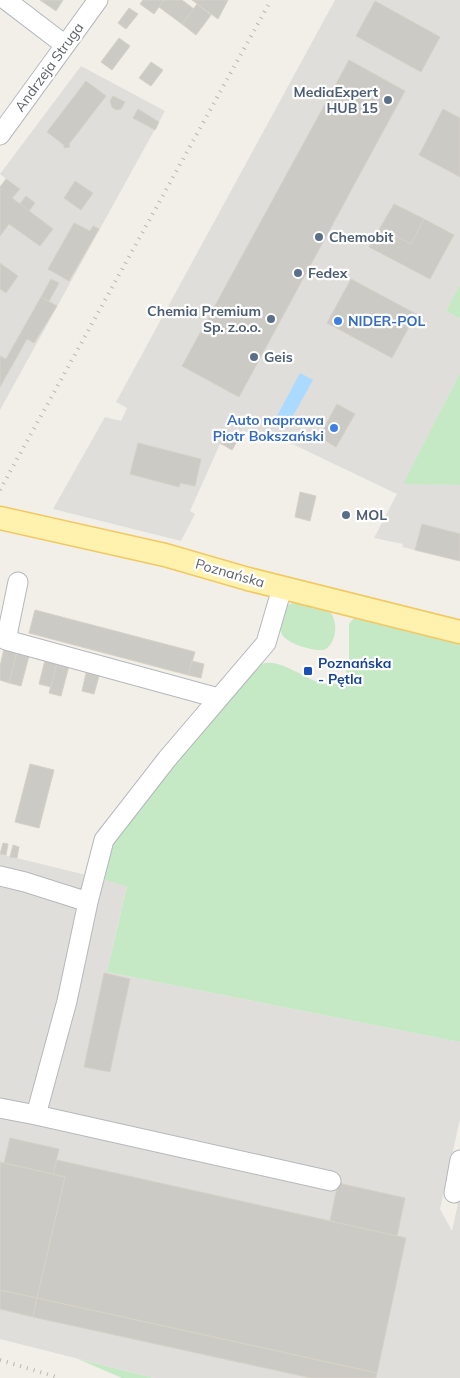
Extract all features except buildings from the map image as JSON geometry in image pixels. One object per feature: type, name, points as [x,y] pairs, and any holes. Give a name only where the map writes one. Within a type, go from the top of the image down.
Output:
[{"type":"main road","name":"Poznańska","points":[[0,518],[164,555],[282,588],[460,632]]},
{"type":"street","points":[[6,0],[65,46]]},
{"type":"street","name":"Andrzeja Struga","points":[[0,135],[98,0]]},
{"type":"street","points":[[18,582],[6,640],[218,698]]},
{"type":"street","points":[[36,1115],[67,1001],[88,902],[104,840],[167,759],[266,643],[282,588]]},
{"type":"street","points":[[0,876],[88,902]]},
{"type":"street","points":[[0,1108],[331,1181]]},
{"type":"street","points":[[454,1193],[460,1160]]},
{"type":"shaded area","points":[[335,0],[460,0],[460,284],[446,311],[460,319],[460,373],[404,483],[460,485],[460,561],[402,547],[403,544],[374,538],[397,494],[282,439],[256,437],[243,430],[232,450],[220,444],[190,511],[195,514],[181,541],[53,509],[105,417],[121,421],[127,408],[116,402]]},
{"type":"shaded area","points":[[81,66],[165,111],[0,410],[0,187],[6,179],[0,174]]},
{"type":"shaded area","points":[[0,854],[127,885],[107,972],[460,1042],[460,1119],[440,1209],[452,1231],[460,1194],[460,1378],[154,1378],[0,1339]]},
{"type":"green space","points":[[460,284],[460,319],[446,311]]},
{"type":"green space","points":[[460,373],[460,485],[403,484]]},
{"type":"green space","points":[[300,602],[330,611],[333,616],[334,636],[326,649],[316,650],[297,645],[286,639],[281,633],[279,621],[281,613],[288,605]]},
{"type":"green space","points":[[354,618],[460,644],[460,1042],[107,972],[127,886],[102,879],[115,836],[175,761],[259,665],[268,663],[278,664],[318,682],[338,683],[345,675],[349,664],[349,624]]},
{"type":"green space","points":[[78,1359],[154,1378],[122,1378]]},
{"type":"water","points":[[300,373],[313,380],[289,423],[277,416]]},
{"type":"railway","points":[[0,490],[271,0]]},
{"type":"railway","points":[[0,1360],[60,1378]]},
{"type":"place","name":"MediaExpert HUB 15","points":[[388,100]]},
{"type":"place","name":"Chemobit","points":[[319,237]]},
{"type":"place","name":"Fedex","points":[[298,273]]},
{"type":"place","name":"Chemia Premium Sp. z.o.o.","points":[[271,319]]},
{"type":"place","name":"NIDER-POL","points":[[338,321]]},
{"type":"place","name":"Geis","points":[[254,357]]},
{"type":"place","name":"Auto naprawa Piotr Bokszański","points":[[334,428]]},
{"type":"place","name":"MOL","points":[[346,515]]},
{"type":"place","name":"Poznańska - Pętla","points":[[308,671]]}]
